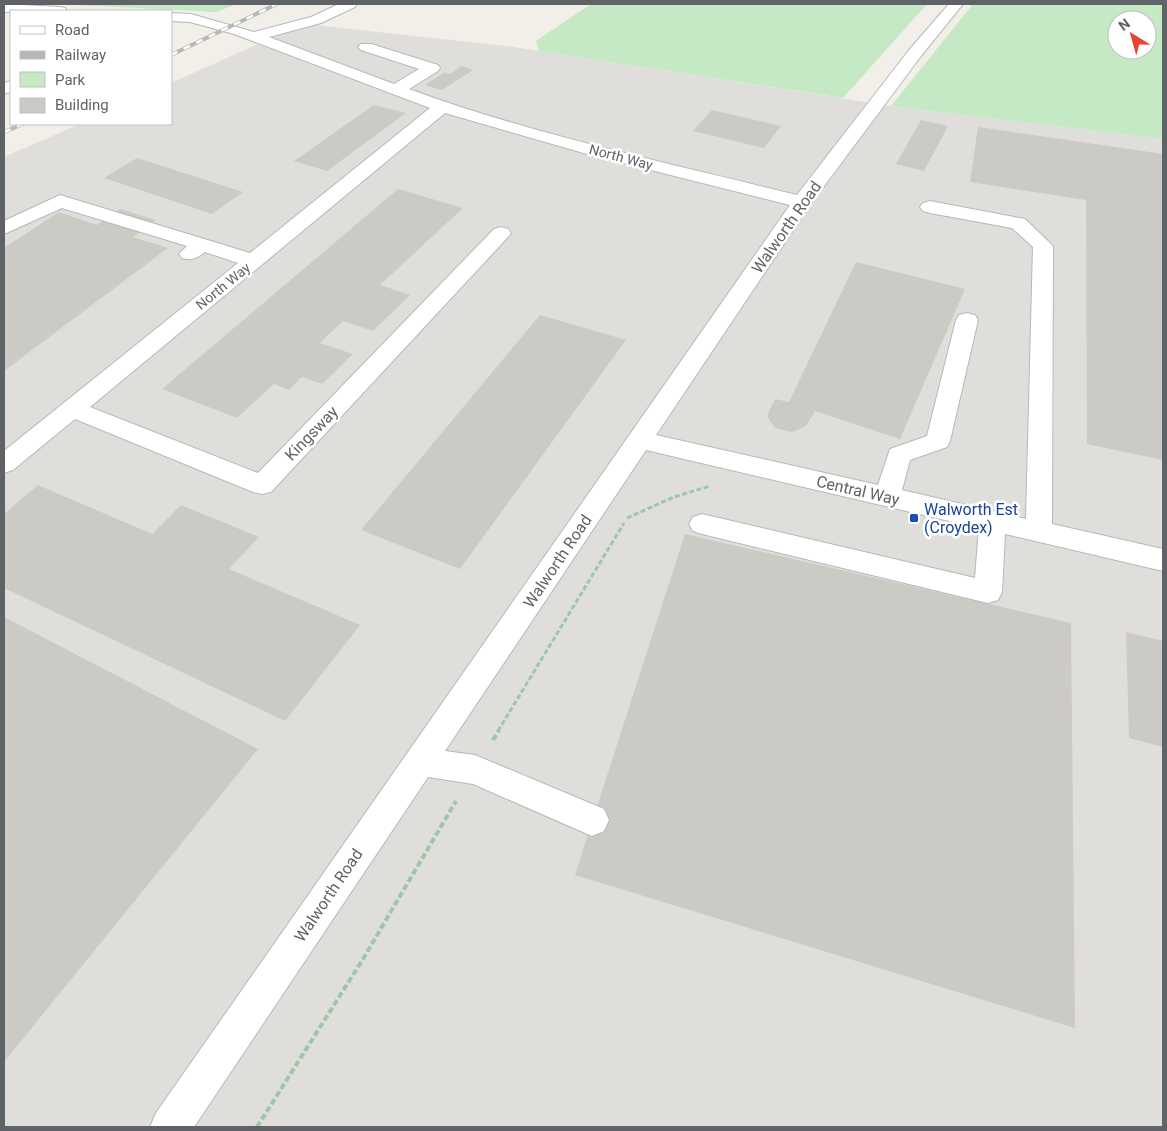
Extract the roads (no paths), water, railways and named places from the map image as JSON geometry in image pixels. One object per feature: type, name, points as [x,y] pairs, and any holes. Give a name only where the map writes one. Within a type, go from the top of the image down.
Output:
[{"type":"street","points":[[255,36],[316,20],[350,4]]},
{"type":"street","name":"Walworth Road","points":[[170,1127],[802,202],[915,53],[956,4]]},
{"type":"street","points":[[4,8],[41,10]]},
{"type":"street","name":"North Way","points":[[172,17],[191,18],[255,36],[442,107],[611,154],[802,202]]},
{"type":"street","points":[[366,47],[432,68],[395,90]]},
{"type":"street","name":"North Way","points":[[8,454],[72,409],[442,107]]},
{"type":"street","points":[[4,228],[60,201],[195,249],[253,261]]},
{"type":"street","points":[[930,207],[1018,223],[1043,246],[1039,532]]},
{"type":"street","name":"Kingsway","points":[[72,409],[262,485],[501,233]]},
{"type":"street","points":[[887,497],[899,455],[938,441],[967,320]]},
{"type":"street","name":"Central Way","points":[[640,440],[1163,560]]},
{"type":"street","points":[[702,524],[988,592],[993,521]]},
{"type":"street","points":[[420,761],[475,770],[592,820]]},
{"type":"railway","points":[[172,55],[277,4]]},
{"type":"railway","points":[[4,132],[21,125]]},
{"type":"place","name":"Walworth Est (Croydex)","points":[[914,518]]}]
